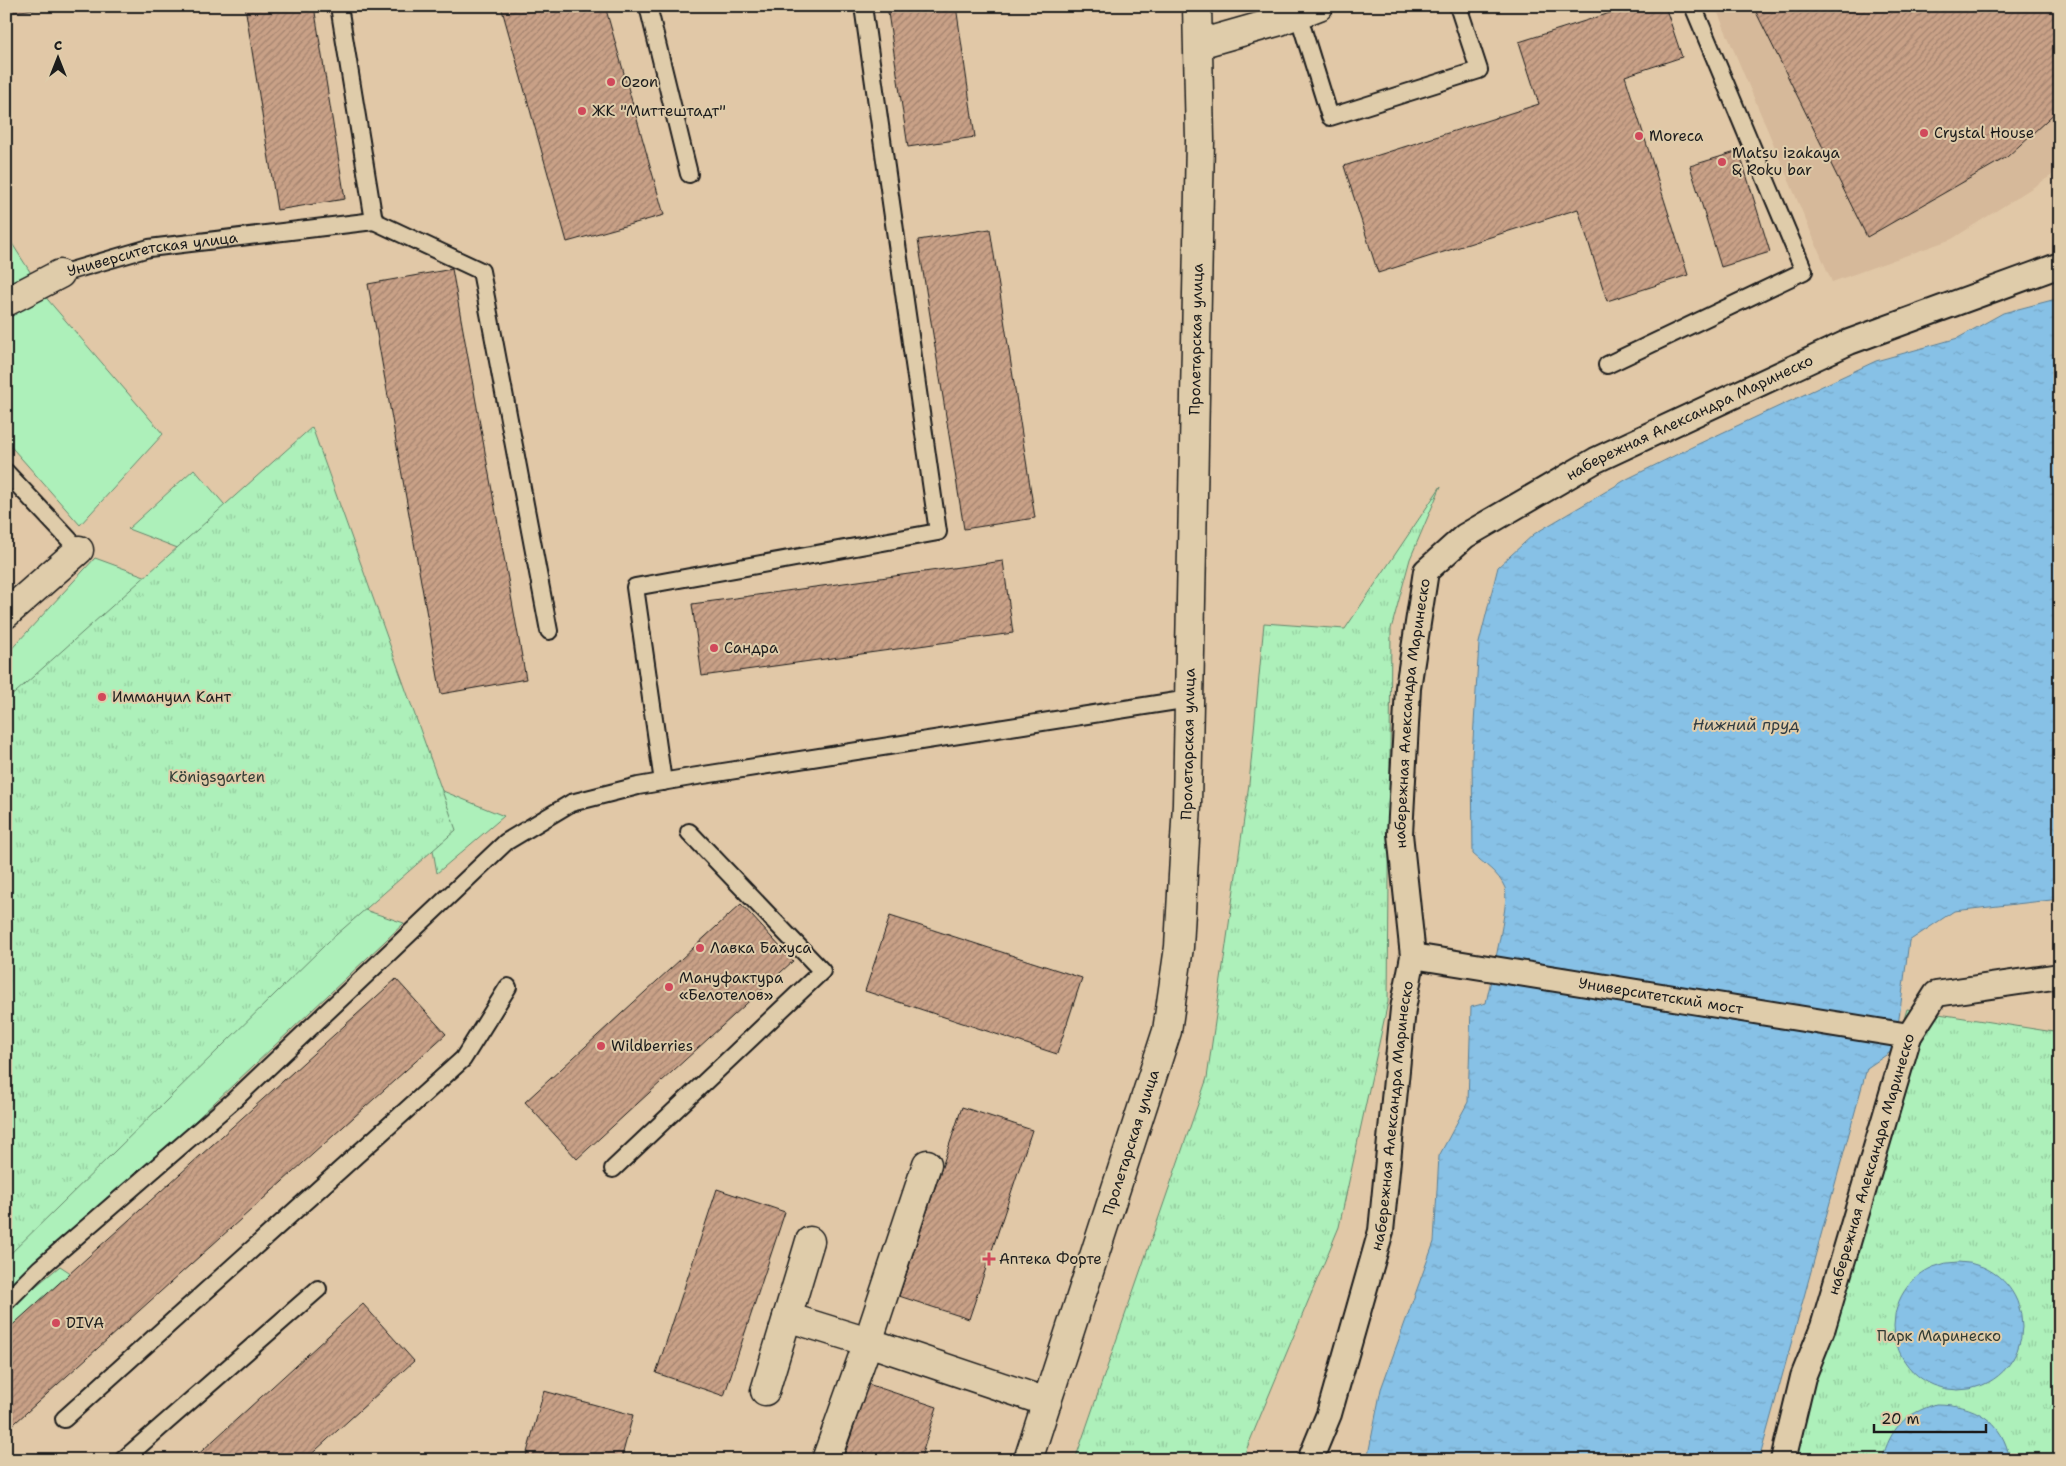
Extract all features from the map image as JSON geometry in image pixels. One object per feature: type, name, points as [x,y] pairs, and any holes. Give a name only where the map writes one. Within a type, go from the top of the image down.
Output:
[{"type":"main road","name":"Пролетарская улица","points":[[1028,1460],[1167,1031],[1179,947],[1187,804],[1200,140],[1197,6]]},
{"type":"main road","points":[[1199,44],[1309,10]]},
{"type":"main road","name":"Университетская улица","points":[[6,302],[60,274]]},
{"type":"main road","points":[[6,614],[79,550]]},
{"type":"main road","points":[[826,1460],[868,1342],[927,1164]]},
{"type":"main road","points":[[765,1390],[810,1241]]},
{"type":"main road","points":[[787,1317],[1047,1402]]},
{"type":"street","name":"набережная Александра Маринеско","points":[[1310,1460],[1329,1414],[1381,1231],[1403,1009],[1413,956],[1400,834],[1408,688],[1426,571],[1465,536],[1596,460],[1849,342],[2060,265]]},
{"type":"street","name":"Университетский мост","points":[[1413,956],[1909,1036]]},
{"type":"street","name":"набережная Александра Маринеско","points":[[1783,1460],[1803,1377],[1823,1327],[1909,1036],[1936,994],[2060,976]]},
{"type":"lane","points":[[339,6],[374,221],[481,271],[549,631]]},
{"type":"lane","points":[[648,6],[689,174]]},
{"type":"lane","points":[[663,782],[635,587],[938,532],[864,6]]},
{"type":"lane","points":[[1309,10],[1330,118],[1479,70],[1458,6]]},
{"type":"lane","points":[[1607,365],[1804,271],[1693,6]]},
{"type":"lane","name":"Университетская улица","points":[[60,274],[149,248],[277,231],[374,221]]},
{"type":"lane","points":[[6,472],[79,550]]},
{"type":"lane","points":[[6,1302],[40,1268],[234,1100],[506,842],[571,803],[663,782],[1189,699]]},
{"type":"lane","points":[[613,1169],[822,971],[689,832]]},
{"type":"lane","points":[[64,1419],[463,1059],[508,988]]},
{"type":"lane","points":[[123,1460],[318,1289]]},
{"type":"shaded area","name":"Crystal House","points":[[1715,6],[2060,6],[2060,170],[1952,239],[1832,282]]},
{"type":"green space","points":[[6,234],[48,300],[163,434],[80,525],[6,441]]},
{"type":"green space","name":"Königsgarten","points":[[312,427],[456,830],[328,942],[6,1258],[6,701]]},
{"type":"green space","points":[[194,469],[303,596],[128,529]]},
{"type":"green space","points":[[1441,486],[1410,559],[1391,629],[1388,1002],[1339,1227],[1242,1460],[1075,1460],[1207,1078],[1249,784],[1264,623],[1345,629]]},
{"type":"green space","points":[[95,558],[317,639],[38,696],[6,693],[6,655]]},
{"type":"green space","points":[[421,782],[504,816],[437,873]]},
{"type":"green space","points":[[160,842],[404,923],[6,1300],[6,1056]]},
{"type":"green space","name":"Парк Маринеско","points":[[1907,1009],[2060,1033],[2060,1460],[1774,1460]]},
{"type":"green space","points":[[60,1266],[92,1287],[6,1368],[6,1311]]},
{"type":"water","name":"Нижний пруд","points":[[2060,298],[2060,899],[1954,911],[1909,941],[1895,1049],[1867,1068],[1759,1460],[1367,1460],[1381,1389],[1434,1242],[1439,1156],[1468,1102],[1471,1007],[1486,1003],[1505,909],[1505,888],[1491,869],[1473,854],[1472,756],[1479,643],[1498,567],[1534,534],[1627,479],[1696,445],[1876,361],[1958,338],[2003,313]]},
{"type":"water","points":[[1958,1262],[1982,1267],[2003,1281],[2017,1302],[2022,1326],[2017,1350],[2003,1371],[1982,1385],[1958,1390],[1934,1385],[1913,1371],[1899,1350],[1894,1326],[1899,1302],[1913,1281],[1934,1267]]},
{"type":"water","points":[[1936,1404],[1963,1407],[1985,1417],[2001,1434],[2010,1460],[1882,1460],[1890,1439],[1900,1424],[1915,1413]]},
{"type":"building","points":[[6,6],[34,6],[35,9],[6,13]]},
{"type":"building","points":[[245,6],[314,6],[345,199],[277,210]]},
{"type":"building","name":"ЖК \"Миттештадт\"","points":[[501,6],[605,6],[664,215],[567,242]]},
{"type":"building","points":[[887,6],[956,6],[975,137],[908,147]]},
{"type":"building","points":[[1632,6],[1665,6],[1682,57],[1625,76],[1688,275],[1607,301],[1578,209],[1378,273],[1344,166],[1539,104],[1519,42]]},
{"type":"building","name":"Crystal House","points":[[1753,6],[2060,6],[2060,108],[2007,157],[1867,237]]},
{"type":"building","points":[[1739,151],[1770,252],[1721,267],[1690,166]]},
{"type":"building","points":[[990,229],[1035,518],[964,529],[918,240]]},
{"type":"building","points":[[452,269],[526,679],[441,694],[368,284]]},
{"type":"building","points":[[1003,561],[1013,633],[702,676],[692,604]]},
{"type":"building","points":[[741,904],[793,961],[577,1159],[525,1102]]},
{"type":"building","points":[[890,916],[1082,978],[1057,1054],[865,991]]},
{"type":"building","points":[[396,979],[446,1034],[6,1431],[6,1331]]},
{"type":"building","points":[[962,1107],[1032,1130],[969,1319],[899,1296]]},
{"type":"building","points":[[717,1189],[785,1212],[724,1396],[656,1373]]},
{"type":"building","points":[[363,1304],[414,1361],[305,1460],[192,1460]]},
{"type":"building","points":[[868,1384],[937,1407],[920,1460],[843,1460]]},
{"type":"building","points":[[544,1391],[633,1415],[621,1460],[525,1460]]},
{"type":"place","name":"Ozon","points":[[611,82]]},
{"type":"place","name":"ЖК \"Миттештадт\"","points":[[582,111]]},
{"type":"place","name":"Crystal House","points":[[1924,133]]},
{"type":"place","name":"Moreca","points":[[1639,136]]},
{"type":"place","name":"Matsu izakaya & Roku bar","points":[[1722,162]]},
{"type":"place","name":"Сандра","points":[[714,648]]},
{"type":"place","name":"Иммануил Кант","points":[[102,697]]},
{"type":"place","name":"Лавка Бахуса","points":[[700,948]]},
{"type":"place","name":"Мануфактура «Белотелов»","points":[[669,987]]},
{"type":"place","name":"Wildberries","points":[[601,1046]]},
{"type":"place","name":"Аптека Форте","points":[[989,1259]]},
{"type":"place","name":"DIVA","points":[[56,1323]]}]
